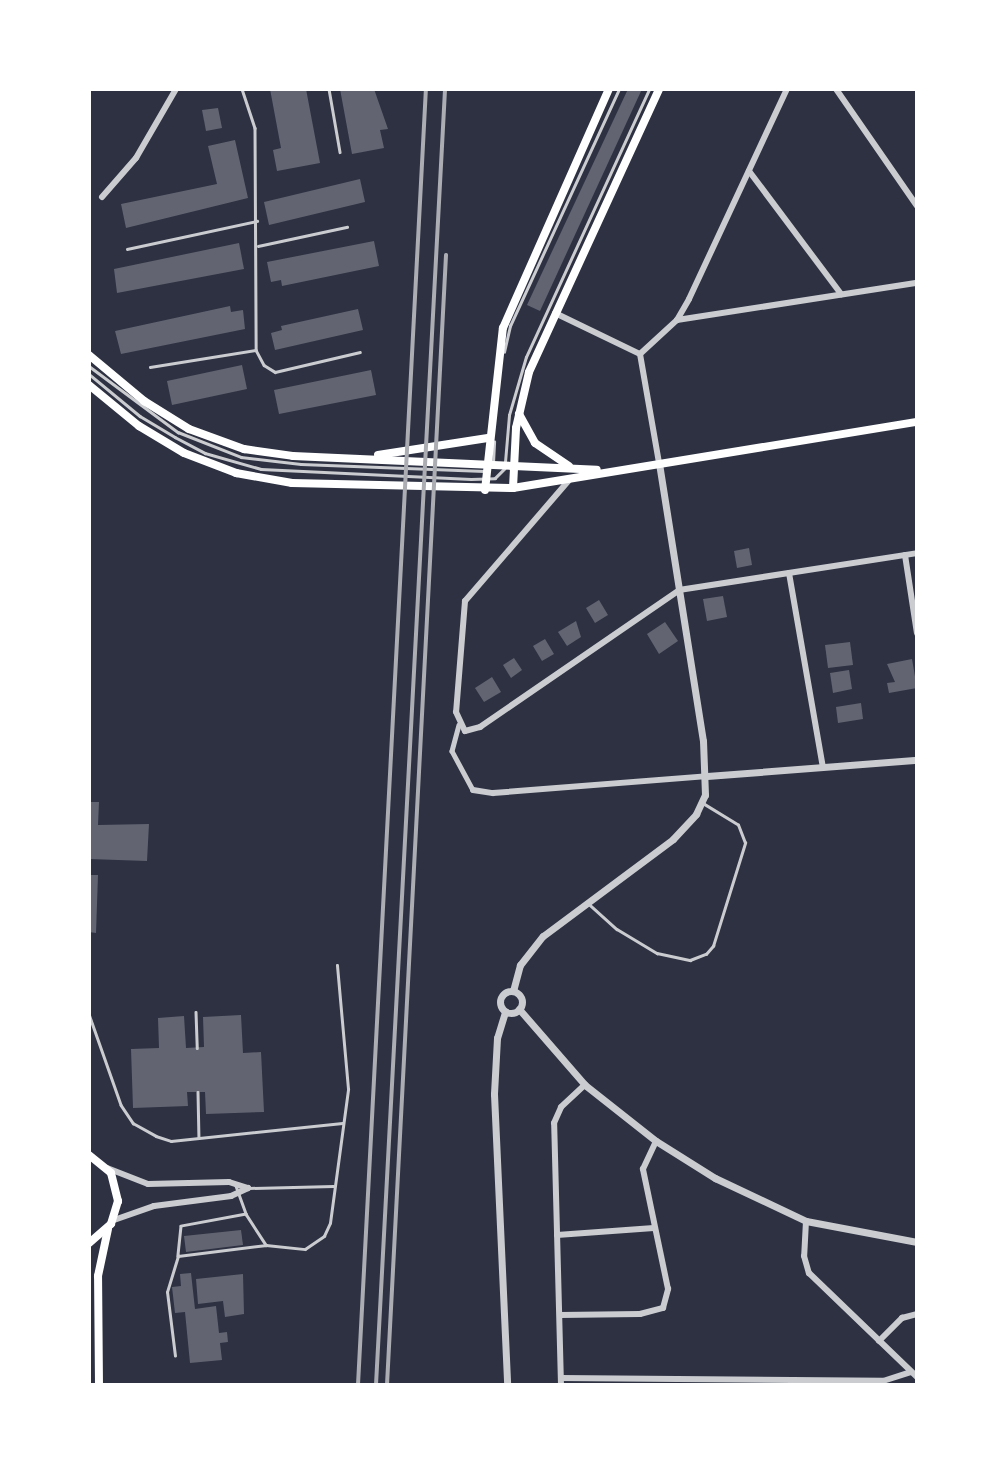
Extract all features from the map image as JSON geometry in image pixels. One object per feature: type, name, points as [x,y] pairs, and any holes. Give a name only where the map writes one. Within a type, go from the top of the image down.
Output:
[{"type":"main road","points":[[485,490],[503,328],[610,89]]},
{"type":"main road","points":[[513,488],[508,465],[518,411],[555,313],[659,89]]},
{"type":"main road","points":[[89,355],[144,401],[211,439],[266,453],[355,458],[389,464],[488,469],[508,465],[607,471]]},
{"type":"main road","points":[[89,385],[155,436],[236,473],[292,483],[473,490],[513,488],[917,422]]},
{"type":"main road","points":[[518,411],[535,443],[572,468]]},
{"type":"main road","points":[[355,458],[491,442]]},
{"type":"main road","points":[[89,1243],[108,1229],[114,1220],[118,1194],[107,1168],[90,1154]]},
{"type":"main road","points":[[99,1385],[98,1276],[108,1229]]},
{"type":"street","points":[[102,197],[135,158],[176,89]]},
{"type":"street","points":[[640,354],[677,320],[787,89]]},
{"type":"street","points":[[836,89],[917,206]]},
{"type":"street","points":[[749,171],[841,295]]},
{"type":"street","points":[[677,320],[917,283]]},
{"type":"street","points":[[555,313],[640,354]]},
{"type":"street","points":[[507,1385],[494,1094],[497,1038],[505,1012],[500,998],[513,991],[520,965],[531,947],[681,832],[702,803],[707,776],[640,354]]},
{"type":"street","points":[[570,479],[465,601],[460,631],[459,724],[452,751],[473,790],[493,793],[917,760]]},
{"type":"street","points":[[459,724],[465,731],[480,727],[679,590],[917,553]]},
{"type":"street","points":[[905,555],[917,633]]},
{"type":"street","points":[[789,573],[823,767]]},
{"type":"street","points":[[513,991],[522,1000],[519,1009]]},
{"type":"street","points":[[505,1012],[519,1009]]},
{"type":"street","points":[[519,1009],[585,1086],[656,1141],[747,1195],[806,1221],[917,1241]]},
{"type":"street","points":[[585,1086],[554,1118],[561,1381],[883,1381],[914,1375]]},
{"type":"street","points":[[560,1315],[640,1314],[663,1308],[668,1289],[643,1169],[656,1141]]},
{"type":"street","points":[[107,1168],[148,1184],[235,1184],[248,1188]]},
{"type":"street","points":[[114,1220],[145,1208],[248,1188]]},
{"type":"street","points":[[806,1221],[804,1256],[809,1273],[914,1375]]},
{"type":"street","points":[[557,1236],[654,1228]]},
{"type":"street","points":[[879,1341],[902,1318],[917,1314]]},
{"type":"lane","points":[[242,89],[255,128],[258,246],[256,350],[264,365],[275,372],[360,352]]},
{"type":"lane","points":[[329,89],[340,152]]},
{"type":"lane","points":[[491,442],[498,377],[510,326],[619,89]]},
{"type":"lane","points":[[89,374],[140,416],[205,453],[261,469],[471,479],[488,469],[499,476],[508,465],[509,415],[526,357],[649,89]]},
{"type":"lane","points":[[127,249],[257,221]]},
{"type":"lane","points":[[258,246],[347,228]]},
{"type":"lane","points":[[150,367],[256,350]]},
{"type":"lane","points":[[89,366],[178,432],[241,457],[389,464]]},
{"type":"lane","points":[[587,902],[642,947],[675,959],[706,954],[713,946],[745,843],[738,825],[702,803]]},
{"type":"lane","points":[[178,1256],[266,1245],[296,1249],[313,1246],[330,1223],[348,1089],[337,965]]},
{"type":"lane","points":[[196,1012],[197,1048]]},
{"type":"lane","points":[[89,1014],[117,1094],[134,1123],[162,1139],[199,1138],[342,1123]]},
{"type":"lane","points":[[198,1092],[199,1138]]},
{"type":"lane","points":[[235,1184],[246,1214],[266,1245]]},
{"type":"lane","points":[[248,1188],[333,1186]]},
{"type":"lane","points":[[175,1356],[167,1292],[178,1256],[181,1226],[246,1214]]},
{"type":"building","points":[[270,89],[306,89],[320,163],[277,171],[273,150],[281,148]]},
{"type":"building","points":[[340,89],[374,89],[388,129],[380,130],[384,148],[352,154]]},
{"type":"building","points":[[628,89],[642,89],[540,311],[527,305]]},
{"type":"building","points":[[218,108],[222,128],[206,131],[202,110]]},
{"type":"building","points":[[235,140],[248,198],[126,228],[121,204],[217,184],[208,146]]},
{"type":"building","points":[[360,179],[365,202],[269,225],[264,202]]},
{"type":"building","points":[[374,241],[379,266],[282,286],[281,280],[271,282],[267,262]]},
{"type":"building","points":[[239,243],[244,269],[117,293],[114,269]]},
{"type":"building","points":[[230,306],[231,312],[243,310],[245,329],[121,354],[115,331]]},
{"type":"building","points":[[358,309],[363,330],[275,350],[271,333],[282,330],[281,326]]},
{"type":"building","points":[[242,365],[247,389],[172,405],[167,381]]},
{"type":"building","points":[[371,370],[376,395],[279,414],[274,390]]},
{"type":"building","points":[[749,548],[752,565],[737,568],[734,551]]},
{"type":"building","points":[[723,596],[727,617],[707,621],[703,599]]},
{"type":"building","points":[[599,600],[608,615],[595,623],[586,608]]},
{"type":"building","points":[[576,621],[581,637],[567,646],[558,632]]},
{"type":"building","points":[[665,622],[678,641],[659,654],[647,634]]},
{"type":"building","points":[[545,639],[554,654],[542,661],[533,646]]},
{"type":"building","points":[[850,642],[853,665],[828,668],[825,645]]},
{"type":"building","points":[[514,658],[522,670],[511,678],[503,665]]},
{"type":"building","points":[[912,659],[917,688],[889,693],[887,683],[895,682],[887,664]]},
{"type":"building","points":[[849,670],[852,689],[833,693],[830,673]]},
{"type":"building","points":[[492,677],[501,692],[484,702],[475,688]]},
{"type":"building","points":[[861,703],[863,719],[838,723],[836,707]]},
{"type":"building","points":[[89,802],[99,802],[98,825],[149,824],[147,861],[89,859]]},
{"type":"building","points":[[89,875],[98,875],[96,933],[89,932]]},
{"type":"building","points":[[241,1015],[243,1053],[261,1052],[264,1112],[206,1114],[205,1092],[187,1092],[188,1106],[133,1108],[131,1049],[159,1048],[158,1018],[184,1016],[186,1048],[204,1047],[203,1017]]},
{"type":"building","points":[[241,1230],[243,1245],[186,1252],[184,1236]]},
{"type":"building","points":[[191,1273],[195,1309],[216,1306],[219,1333],[227,1332],[228,1342],[220,1343],[222,1360],[190,1363],[185,1312],[175,1313],[172,1287],[181,1286],[180,1274]]},
{"type":"building","points":[[243,1274],[244,1314],[225,1317],[223,1301],[198,1304],[196,1279]]},
{"type":"railway","points":[[358,1385],[426,89]]},
{"type":"railway","points":[[376,1385],[445,89]]},
{"type":"railway","points":[[387,1385],[446,256]]}]
